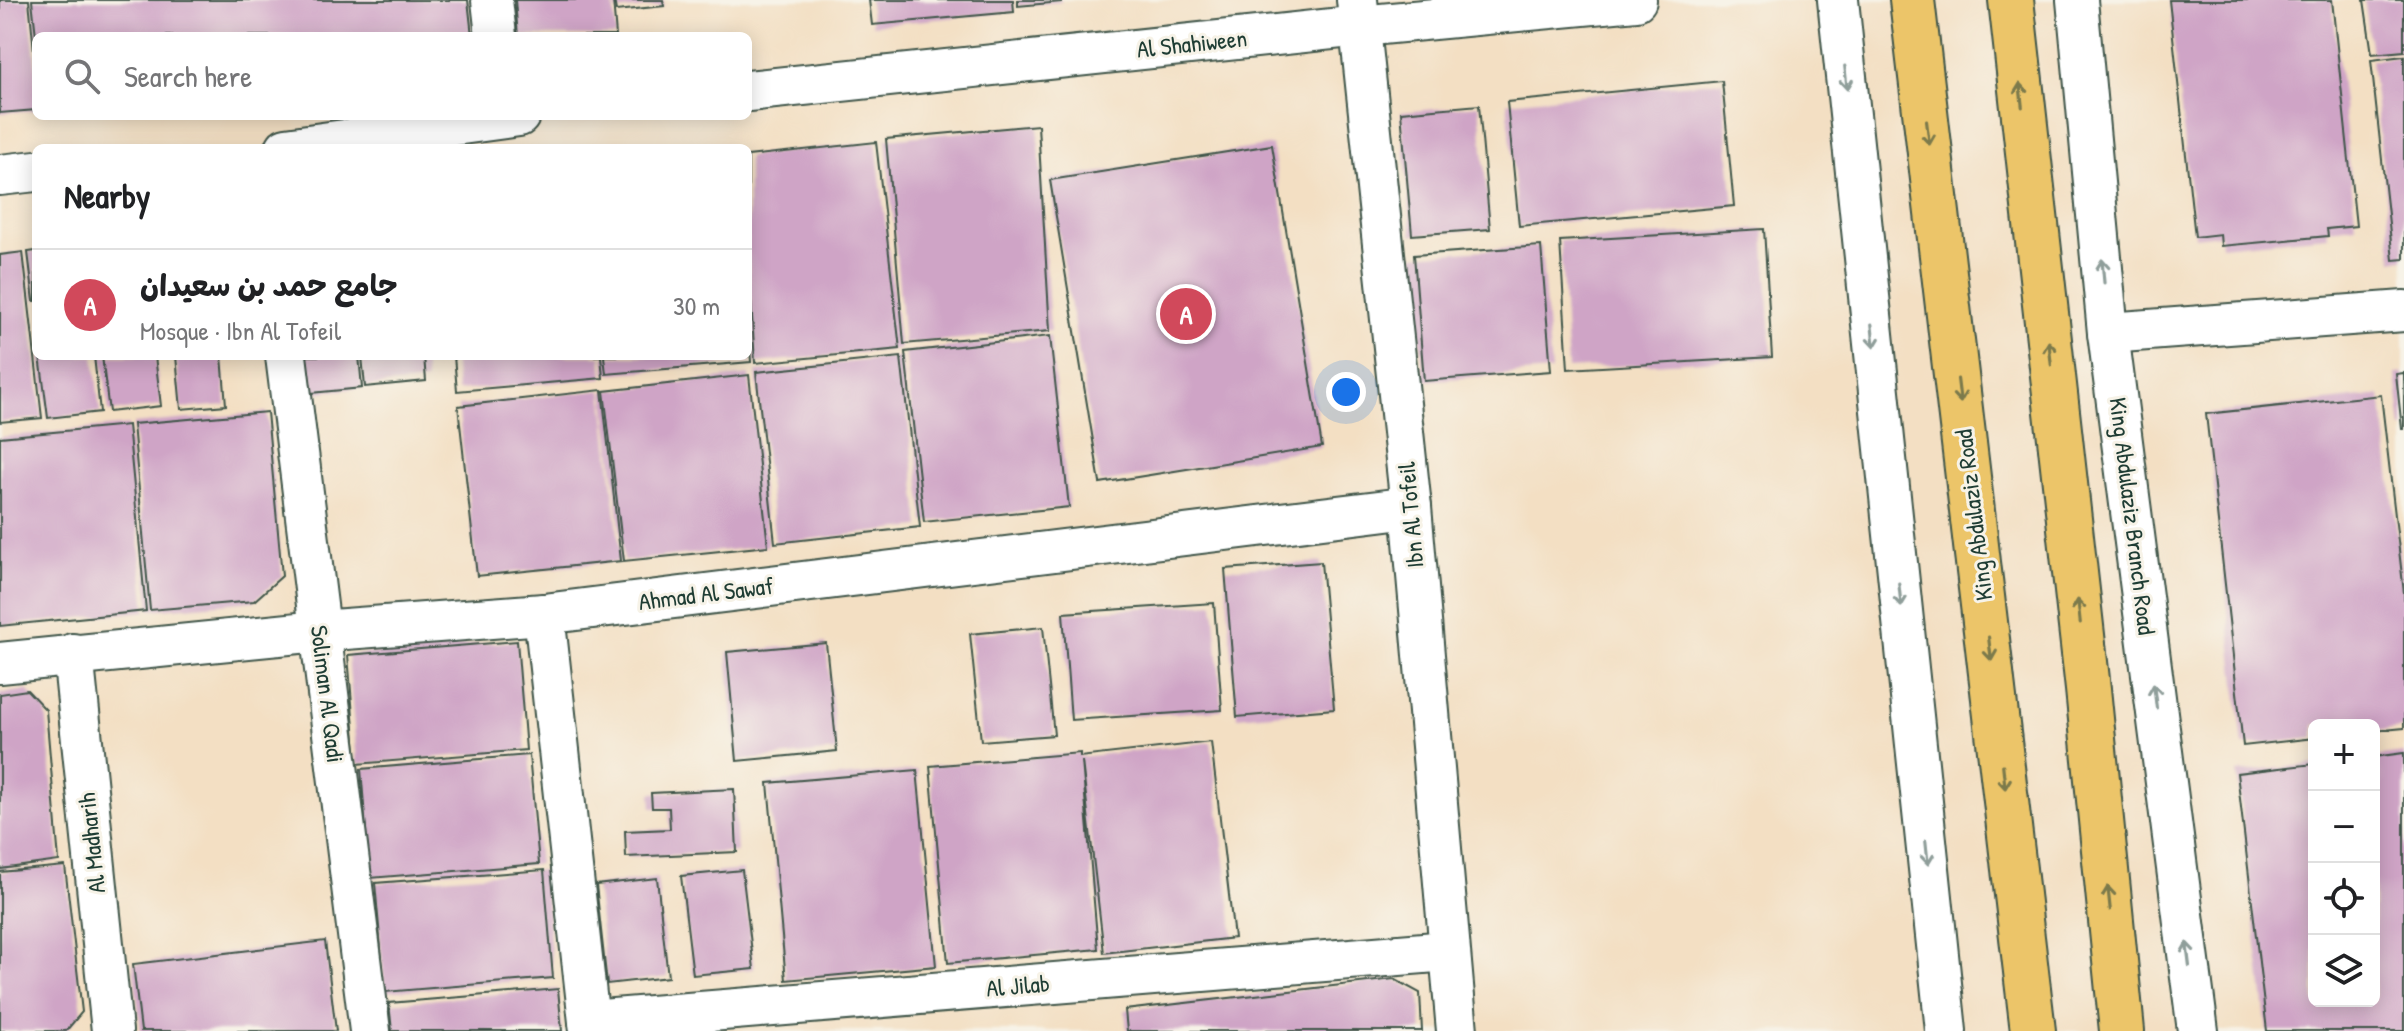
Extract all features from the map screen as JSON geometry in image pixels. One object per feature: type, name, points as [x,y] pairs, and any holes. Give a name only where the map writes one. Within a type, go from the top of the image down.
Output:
[{"type":"main road","name":"King Abdulaziz Road","points":[[1912,0],[2033,1031]]},
{"type":"main road","points":[[2011,0],[2088,689],[2122,1031]]},
{"type":"street","points":[[492,0],[496,32]]},
{"type":"street","name":"Al Shahiween","points":[[752,90],[1359,13],[1636,0]]},
{"type":"street","points":[[1838,0],[1946,1031]]},
{"type":"street","name":"King Abdulaziz Branch Road","points":[[2077,0],[2108,333],[2198,1031]]},
{"type":"street","name":"Ibn Al Tofeil","points":[[1359,13],[1411,507],[1457,1031]]},
{"type":"street","points":[[314,144],[482,120]]},
{"type":"street","points":[[0,175],[32,171]]},
{"type":"street","points":[[2108,333],[2404,311]]},
{"type":"street","name":"Soliman Al Qadi","points":[[286,360],[370,1031]]},
{"type":"street","name":"Ahmad Al Sawaf","points":[[0,663],[319,631],[544,614],[1411,507]]},
{"type":"street","points":[[544,614],[590,1026]]},
{"type":"street","name":"Al Madharih","points":[[73,654],[112,1031]]},
{"type":"street","name":"Al Jilab","points":[[590,1026],[1448,951]]},
{"type":"building","points":[[0,0],[29,0],[32,110],[0,113]]},
{"type":"building","points":[[32,0],[468,0],[472,32],[36,32]]},
{"type":"building","points":[[515,0],[613,0],[616,32],[518,32]]},
{"type":"building","points":[[614,0],[663,0],[664,6],[616,11]]},
{"type":"building","points":[[869,0],[1013,0],[1014,12],[872,25]]},
{"type":"building","points":[[1018,0],[1061,0],[1061,2],[1018,6]]},
{"type":"building","points":[[2169,0],[2332,0],[2356,226],[2327,229],[2328,236],[2221,246],[2220,234],[2195,237]]},
{"type":"building","points":[[2364,0],[2404,0],[2404,51],[2372,54]]},
{"type":"building","points":[[2404,56],[2404,259],[2393,260],[2371,60]]},
{"type":"building","points":[[1722,81],[1734,206],[1519,226],[1507,102]]},
{"type":"building","points":[[1479,105],[1490,229],[1412,235],[1401,112]]},
{"type":"building","points":[[1038,125],[1050,331],[904,344],[886,139]]},
{"type":"building","points":[[876,142],[900,349],[755,363],[752,156]]},
{"type":"building","points":[[1272,145],[1322,447],[1100,483],[1050,180]]},
{"type":"building","points":[[1764,229],[1772,357],[1568,369],[1560,241]]},
{"type":"building","points":[[1541,246],[1551,371],[1424,381],[1414,255]]},
{"type":"building","points":[[23,252],[32,331],[32,360],[35,360],[42,418],[0,422],[0,255]]},
{"type":"building","points":[[28,252],[32,252],[32,285]]},
{"type":"building","points":[[1050,336],[1069,507],[924,522],[905,352]]},
{"type":"building","points":[[901,357],[920,527],[775,543],[756,372]]},
{"type":"building","points":[[41,360],[94,360],[100,412],[48,418]]},
{"type":"building","points":[[102,360],[155,360],[161,406],[109,412]]},
{"type":"building","points":[[176,360],[222,360],[226,405],[181,409]]},
{"type":"building","points":[[297,360],[359,360],[362,388],[301,394]]},
{"type":"building","points":[[362,360],[424,360],[426,381],[365,387]]},
{"type":"building","points":[[454,360],[601,360],[603,378],[457,391]]},
{"type":"building","points":[[604,360],[751,360],[751,362],[606,374]]},
{"type":"building","points":[[2404,373],[2404,429],[2402,429],[2396,374]]},
{"type":"building","points":[[749,375],[768,546],[624,561],[604,391]]},
{"type":"building","points":[[602,390],[621,561],[477,576],[458,406]]},
{"type":"building","points":[[2381,395],[2404,593],[2404,728],[2380,730],[2380,719],[2308,719],[2308,739],[2243,746],[2206,414]]},
{"type":"building","points":[[267,412],[282,576],[254,601],[150,610],[133,424]]},
{"type":"building","points":[[128,425],[146,611],[0,626],[0,437]]},
{"type":"building","points":[[1321,562],[1334,709],[1237,717],[1225,569]]},
{"type":"building","points":[[1214,603],[1222,710],[1071,720],[1063,613]]},
{"type":"building","points":[[1043,627],[1054,735],[981,741],[970,634]]},
{"type":"building","points":[[517,641],[526,750],[357,764],[348,655]]},
{"type":"building","points":[[826,643],[837,751],[737,761],[727,652]]},
{"type":"building","points":[[27,690],[46,710],[59,861],[0,869],[0,694]]},
{"type":"building","points":[[1211,742],[1234,938],[1104,953],[1082,761],[1098,949],[948,963],[930,766],[1080,753],[1080,757]]},
{"type":"building","points":[[2404,753],[2404,1031],[2267,1031],[2237,773],[2308,765],[2308,1007],[2380,1007],[2380,756]]},
{"type":"building","points":[[529,755],[539,864],[370,878],[361,769]]},
{"type":"building","points":[[917,770],[936,966],[786,980],[768,783]]},
{"type":"building","points":[[734,789],[737,852],[626,857],[625,831],[670,829],[669,808],[652,808],[651,793]]},
{"type":"building","points":[[65,866],[82,1012],[66,1031],[0,1031],[0,872]]},
{"type":"building","points":[[544,870],[553,978],[385,992],[375,883]]},
{"type":"building","points":[[742,870],[754,969],[693,975],[681,876]]},
{"type":"building","points":[[657,878],[668,977],[607,984],[596,885]]},
{"type":"building","points":[[325,941],[336,1031],[141,1031],[133,964]]},
{"type":"building","points":[[1394,979],[1420,993],[1422,1031],[1127,1031],[1125,1010]]},
{"type":"building","points":[[558,989],[562,1031],[392,1031],[389,1003]]},
{"type":"place","name":"جامع حمد بن سعيدان","points":[[1186,314]]}]
